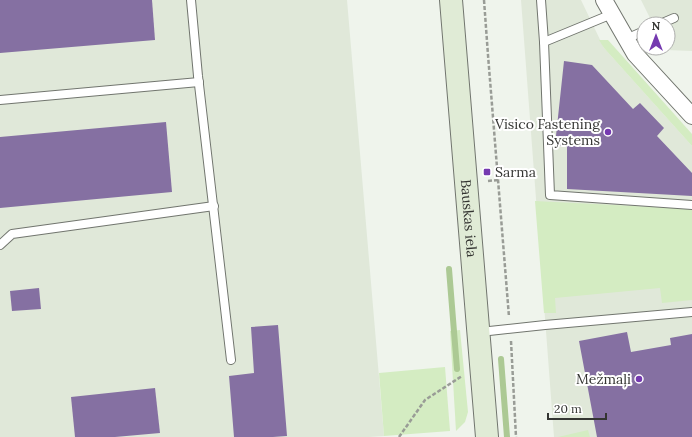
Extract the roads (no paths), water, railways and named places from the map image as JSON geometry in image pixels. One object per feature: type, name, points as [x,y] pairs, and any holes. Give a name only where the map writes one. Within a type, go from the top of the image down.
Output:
[{"type":"main road","name":"Bauskas iela","points":[[450,0],[488,437]]},
{"type":"street","points":[[604,0],[635,54],[692,116]]},
{"type":"lane","points":[[191,0],[231,360]]},
{"type":"lane","points":[[542,0],[550,195],[692,205]]},
{"type":"lane","points":[[544,42],[612,14]]},
{"type":"lane","points":[[626,39],[636,35]]},
{"type":"lane","points":[[0,100],[199,82]]},
{"type":"lane","points":[[0,245],[12,234],[214,206]]},
{"type":"lane","points":[[479,332],[545,324],[692,312]]},
{"type":"waterway","points":[[449,269],[457,369]]},
{"type":"waterway","points":[[501,359],[507,437]]},
{"type":"place","name":"Visico Fastening Systems","points":[[608,132]]},
{"type":"place","name":"Sarma","points":[[487,172]]},
{"type":"place","name":"Mežmaļi","points":[[639,379]]}]
